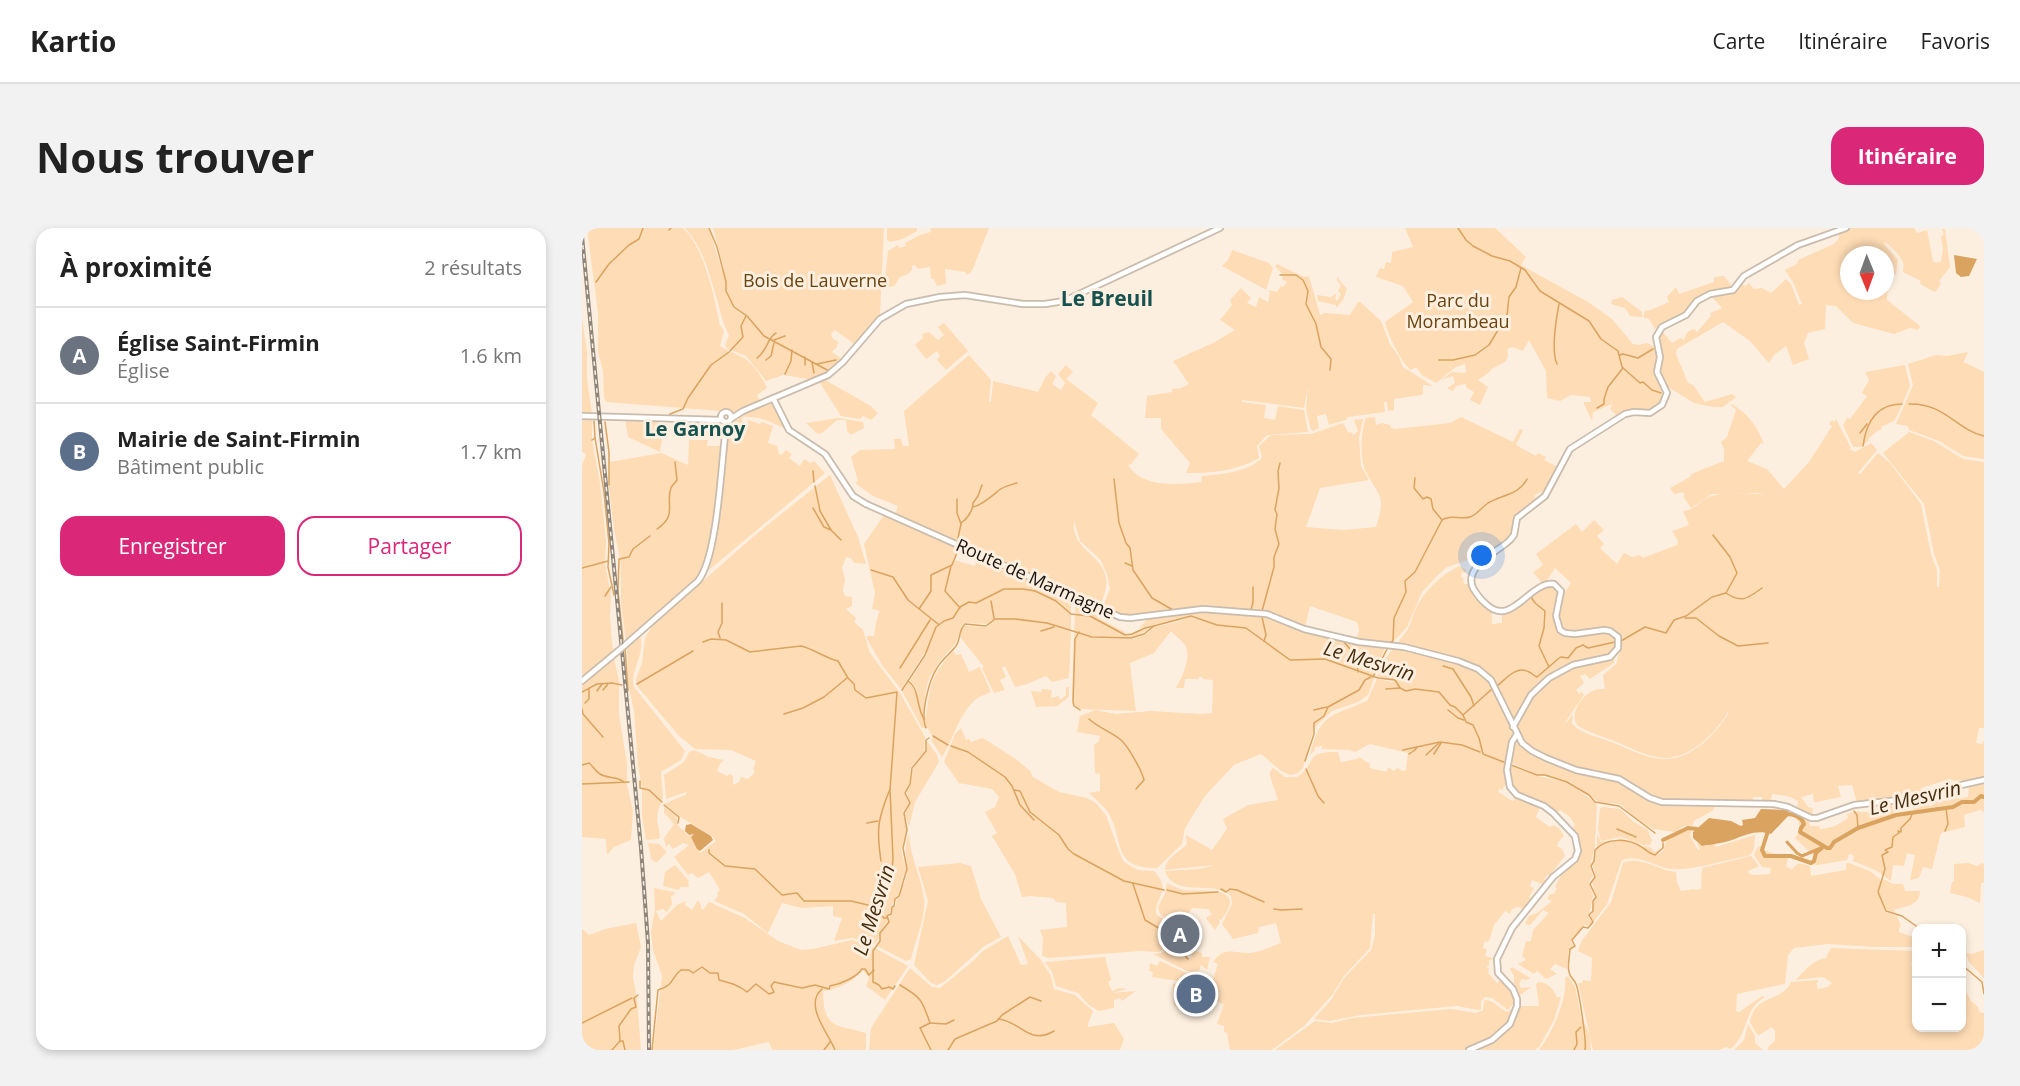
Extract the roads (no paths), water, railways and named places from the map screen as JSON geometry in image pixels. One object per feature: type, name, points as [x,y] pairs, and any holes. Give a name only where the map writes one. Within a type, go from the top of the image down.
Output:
[{"type":"main road","points":[[582,416],[726,419],[828,375],[843,362],[880,319],[906,304],[965,295],[1023,304],[1064,301],[1220,228]]},
{"type":"main road","points":[[1514,727],[1531,695],[1549,678],[1573,665],[1610,657],[1619,646],[1618,637],[1604,630],[1575,634],[1560,630],[1556,616],[1561,591],[1554,584],[1545,584],[1513,607],[1501,611],[1494,610],[1485,604],[1474,590],[1471,575],[1475,568],[1510,540],[1517,518],[1545,496],[1566,454],[1580,441],[1625,414],[1650,413],[1664,402],[1667,393],[1658,375],[1660,357],[1656,339],[1656,334],[1662,327],[1686,315],[1697,302],[1710,294],[1733,290],[1744,276],[1798,245],[1846,228]]},
{"type":"main road","name":"Route de Marmagne","points":[[773,398],[789,430],[825,454],[858,500],[1116,616],[1130,618],[1203,609],[1267,614],[1304,629],[1359,642],[1404,647],[1458,661],[1478,669],[1491,680],[1524,745],[1537,754],[1576,770],[1619,779],[1657,801],[1730,805],[1774,804],[1811,818],[1821,818],[1857,805],[1916,798],[1984,780]]},
{"type":"main road","points":[[582,681],[702,576],[711,554],[726,419]]},
{"type":"main road","points":[[1469,1050],[1492,1040],[1510,1024],[1517,1006],[1517,996],[1498,973],[1497,958],[1512,928],[1553,877],[1575,859],[1578,851],[1575,836],[1554,813],[1544,806],[1520,797],[1507,780],[1513,739],[1517,734]]},
{"type":"waterway","points":[[596,282],[609,264],[639,239],[643,228]]},
{"type":"waterway","points":[[709,228],[717,247],[726,282],[726,291],[734,307],[747,316],[764,336],[829,371]]},
{"type":"waterway","points":[[1458,228],[1473,246],[1492,256],[1510,261],[1525,270],[1540,291],[1589,321],[1601,339],[1618,351],[1622,367],[1640,383],[1643,382],[1652,390],[1661,393]]},
{"type":"waterway","points":[[1439,360],[1453,360],[1475,355],[1489,345],[1507,315],[1509,297],[1516,287],[1521,268]]},
{"type":"waterway","points":[[1280,275],[1296,275],[1303,280],[1308,291],[1306,304],[1316,324],[1321,347],[1331,359],[1330,370]]},
{"type":"waterway","points":[[1557,364],[1554,344],[1559,304]]},
{"type":"waterway","points":[[730,351],[743,337],[741,326],[746,316]]},
{"type":"waterway","points":[[757,358],[776,333]]},
{"type":"waterway","points":[[774,340],[785,336]]},
{"type":"waterway","points":[[766,360],[771,356],[774,343]]},
{"type":"waterway","points":[[1620,355],[1638,358],[1653,349]]},
{"type":"waterway","points":[[785,374],[791,361],[792,350]]},
{"type":"waterway","points":[[669,416],[683,409],[711,365],[729,352]]},
{"type":"waterway","points":[[805,357],[805,365]]},
{"type":"waterway","points":[[817,364],[836,360]]},
{"type":"waterway","points":[[812,362],[814,373]]},
{"type":"waterway","points":[[1597,408],[1604,404],[1608,387],[1623,368]]},
{"type":"waterway","points":[[1863,446],[1874,416],[1885,407],[1902,404]]},
{"type":"waterway","points":[[1909,404],[1932,408],[1974,433],[1984,436]]},
{"type":"waterway","points":[[592,440],[595,438],[594,421]]},
{"type":"waterway","points":[[605,422],[609,452],[609,485]]},
{"type":"waterway","points":[[1860,433],[1867,424]]},
{"type":"waterway","points":[[595,438],[604,492],[609,543],[608,567],[614,595]]},
{"type":"waterway","points":[[657,529],[669,514],[671,487],[677,480],[675,462]]},
{"type":"waterway","points":[[1258,611],[1262,611],[1279,544],[1275,529],[1277,514],[1275,510],[1280,463]]},
{"type":"waterway","points":[[813,471],[814,482]]},
{"type":"waterway","points":[[1415,478],[1414,488],[1423,499],[1427,497],[1431,499],[1433,509],[1442,520]]},
{"type":"waterway","points":[[1114,479],[1119,523],[1130,548],[1133,570],[1152,598],[1173,610]]},
{"type":"waterway","points":[[1389,643],[1393,641],[1394,618],[1406,592],[1405,581],[1415,572],[1442,520],[1449,517],[1473,516],[1488,503],[1520,488],[1527,479]]},
{"type":"waterway","points":[[973,507],[983,503],[1002,488],[1017,483]]},
{"type":"waterway","points":[[961,523],[971,512],[982,485]]},
{"type":"waterway","points":[[815,486],[820,511],[831,530],[841,540]]},
{"type":"waterway","points":[[957,499],[957,513],[961,524],[958,538],[961,544]]},
{"type":"waterway","points":[[813,508],[824,527],[831,530]]},
{"type":"waterway","points":[[1621,641],[1645,627],[1666,633],[1674,620],[1686,616],[1712,597],[1726,593],[1737,573],[1730,557],[1713,535]]},
{"type":"waterway","points":[[623,640],[618,591],[619,559],[629,557],[633,549],[650,536]]},
{"type":"waterway","points":[[919,609],[931,591],[931,575],[952,565],[959,548]]},
{"type":"waterway","points":[[582,568],[608,561]]},
{"type":"waterway","points":[[1125,563],[1132,566]]},
{"type":"waterway","points":[[951,566],[945,591],[960,608]]},
{"type":"waterway","points":[[871,570],[893,577],[908,600],[938,624]]},
{"type":"waterway","points":[[605,596],[611,587]]},
{"type":"waterway","points":[[1251,610],[1253,587]]},
{"type":"waterway","points":[[1726,593],[1741,599],[1753,595],[1762,588]]},
{"type":"waterway","name":"Le Mesvrin","points":[[924,719],[916,693],[908,681],[925,655],[936,627],[953,618],[960,607],[969,602],[976,603],[1004,589],[1023,589],[1035,591],[1056,601],[1071,614],[1090,616],[1125,635],[1154,626]]},
{"type":"waterway","points":[[1531,597],[1545,611],[1544,628],[1539,646],[1549,667]]},
{"type":"waterway","points":[[991,601],[994,618]]},
{"type":"waterway","points":[[720,638],[718,632],[722,623],[722,603]]},
{"type":"waterway","name":"Le Mesvrin","points":[[926,728],[924,715],[931,681],[939,665],[959,641],[961,629],[965,624],[986,626],[995,619],[1015,619],[1047,623],[1092,637],[1131,638],[1144,634],[1154,626],[1191,616],[1217,625],[1246,628],[1290,660],[1325,659],[1378,678],[1395,680],[1400,688],[1406,691],[1415,689],[1439,692],[1463,715],[1466,722],[1473,725],[1483,754],[1537,775],[1545,775],[1567,782],[1589,795],[1595,802],[1619,806],[1655,833]]},
{"type":"waterway","points":[[1262,617],[1266,635],[1264,641]]},
{"type":"waterway","points":[[1685,618],[1696,618],[1719,636],[1738,646],[1768,643]]},
{"type":"waterway","points":[[900,668],[930,620]]},
{"type":"waterway","points":[[1041,631],[1054,627]]},
{"type":"waterway","points":[[1079,632],[1075,639],[1073,702],[1074,706],[1080,710]]},
{"type":"waterway","points":[[703,642],[711,639],[726,640],[750,652],[801,646],[838,661],[854,684],[855,690],[866,698],[897,692],[890,790],[892,871]]},
{"type":"waterway","points":[[1344,642],[1356,656],[1358,672]]},
{"type":"waterway","points":[[1497,686],[1520,670],[1537,677],[1558,659],[1568,658],[1576,648],[1583,645],[1588,648],[1615,642]]},
{"type":"waterway","points":[[1373,677],[1388,647]]},
{"type":"waterway","points":[[625,648],[628,691]]},
{"type":"waterway","points":[[637,684],[693,651]]},
{"type":"waterway","points":[[1443,666],[1453,669],[1471,697],[1474,706]]},
{"type":"waterway","points":[[1305,761],[1314,734],[1314,723],[1324,716],[1328,707],[1359,690],[1365,680],[1371,677]]},
{"type":"waterway","points":[[784,714],[803,708],[824,697],[847,678]]},
{"type":"waterway","points":[[902,690],[908,681]]},
{"type":"waterway","points":[[582,692],[597,684],[622,685]]},
{"type":"waterway","points":[[597,691],[602,684]]},
{"type":"waterway","points":[[603,690],[608,684]]},
{"type":"waterway","points":[[1386,689],[1400,688]]},
{"type":"waterway","points":[[1463,715],[1493,688]]},
{"type":"waterway","points":[[585,703],[589,699],[589,689]]},
{"type":"waterway","points":[[1314,710],[1327,707]]},
{"type":"waterway","points":[[582,709],[583,714],[603,737]]},
{"type":"waterway","points":[[1448,710],[1464,720]]},
{"type":"waterway","points":[[1089,719],[1121,740],[1127,748],[1144,780],[1136,789]]},
{"type":"waterway","points":[[933,736],[948,745]]},
{"type":"waterway","name":"Le Mesvrin","points":[[895,986],[893,989],[889,987],[882,989],[873,982],[873,951],[880,941],[880,933],[889,922],[887,916],[891,914],[895,899],[899,896],[907,869],[903,848],[907,830],[904,813],[910,803],[905,793],[910,784],[912,768],[926,751],[926,740],[929,738]]},
{"type":"waterway","points":[[1403,750],[1440,742],[1462,745],[1480,752]]},
{"type":"waterway","points":[[1426,755],[1439,743]]},
{"type":"waterway","points":[[1434,754],[1441,743]]},
{"type":"waterway","points":[[951,746],[968,752],[1005,777],[1012,786],[1020,805],[1034,820]]},
{"type":"waterway","points":[[1409,754],[1417,747]]},
{"type":"waterway","points":[[582,765],[589,763],[600,774],[624,782]]},
{"type":"waterway","points":[[1306,769],[1318,796],[1324,803]]},
{"type":"waterway","points":[[640,781],[640,788],[649,790],[662,802]]},
{"type":"waterway","points":[[582,784],[629,782]]},
{"type":"waterway","points":[[881,861],[879,824],[890,789]]},
{"type":"waterway","points":[[1014,790],[1020,791],[1030,812],[1059,835],[1074,854],[1124,881],[1164,890]]},
{"type":"waterway","name":"Le Mesvrin","points":[[1786,814],[1801,819],[1804,824],[1800,832],[1830,848],[1834,842],[1858,828],[1896,815],[1953,807],[1962,802],[1974,802],[1981,796],[1984,797]]},
{"type":"waterway","points":[[664,805],[679,817],[678,823]]},
{"type":"waterway","points":[[1945,831],[1948,824],[1946,808]]},
{"type":"waterway","points":[[1854,811],[1857,815],[1858,828]]},
{"type":"waterway","points":[[1913,812],[1901,828],[1901,832],[1898,831],[1899,833],[1893,837],[1892,847],[1885,850],[1888,852],[1882,855],[1885,869],[1878,892],[1886,911],[1902,916],[1913,924]]},
{"type":"waterway","points":[[867,823],[878,821]]},
{"type":"waterway","name":"Le Mesvrin","points":[[1663,840],[1688,828],[1697,829]]},
{"type":"waterway","points":[[1617,829],[1636,837]]},
{"type":"waterway","name":"Le Mesvrin","points":[[1768,831],[1762,850],[1765,856],[1791,856],[1811,863],[1816,853],[1823,847]]},
{"type":"waterway","points":[[1585,1050],[1579,996],[1568,969],[1568,963],[1570,949],[1575,946],[1572,940],[1583,927],[1588,928],[1593,922],[1589,915],[1593,911],[1593,901],[1596,897],[1590,884],[1595,877],[1591,866],[1595,850],[1606,843],[1618,840],[1631,842],[1655,855],[1663,848],[1663,843]]},
{"type":"waterway","points":[[1787,842],[1802,856],[1823,847]]},
{"type":"waterway","points":[[709,850],[709,853],[725,866],[755,869],[782,895],[797,893],[804,901],[851,901],[872,906],[884,918],[888,918]]},
{"type":"waterway","points":[[1133,884],[1145,920],[1162,930],[1170,946]]},
{"type":"waterway","points":[[1221,889],[1226,892],[1230,889],[1237,890],[1264,902]]},
{"type":"waterway","points":[[1167,890],[1183,894],[1218,892]]},
{"type":"waterway","points":[[1274,909],[1302,909]]},
{"type":"waterway","points":[[1171,949],[1177,947],[1188,959]]},
{"type":"waterway","name":"Le Mesvrin","points":[[652,1050],[658,990],[667,986],[681,970],[689,970],[693,973],[702,967],[710,973],[718,973],[719,980],[738,986],[747,992],[756,984],[769,994],[774,992],[771,986],[774,982],[802,988],[815,985],[829,989],[830,986],[853,977],[862,969],[865,969],[869,975],[874,970]]},
{"type":"waterway","points":[[1966,968],[1982,982],[1984,994]]},
{"type":"waterway","points":[[900,985],[913,993],[923,1004],[930,1023],[920,1028],[931,1050]]},
{"type":"waterway","points":[[822,989],[815,1003],[816,1011],[835,1050]]},
{"type":"waterway","name":"Le Mesvrin","points":[[625,1050],[623,1041],[620,1041],[619,1026],[631,1009],[636,1007],[634,998],[638,995]]},
{"type":"waterway","points":[[948,1050],[955,1039],[997,1021],[1002,1015],[1030,997],[1041,1001]]},
{"type":"waterway","points":[[582,1023],[632,998]]},
{"type":"waterway","points":[[998,1019],[1038,1036],[1054,1031]]},
{"type":"waterway","points":[[930,1023],[946,1024],[954,1020]]},
{"type":"waterway","points":[[1574,1050],[1577,1044],[1576,1032],[1581,1027]]},
{"type":"waterway","points":[[612,1050],[620,1041]]},
{"type":"waterway","points":[[824,1050],[830,1042]]},
{"type":"waterway","points":[[582,1046],[588,1050]]},
{"type":"railway","points":[[582,236],[641,848],[648,943],[649,1050]]},
{"type":"place","name":"Église Saint-Firmin","points":[[1180,934]]},
{"type":"place","name":"Mairie de Saint-Firmin","points":[[1196,994]]},
{"type":"district","name":"Le Breuil","points":[[1107,299]]},
{"type":"district","name":"Le Garnoy","points":[[695,429]]},
{"type":"park label","name":"Bois de Lauverne","points":[[815,281]]},
{"type":"park label","name":"Parc du Morambeau","points":[[1458,311]]}]
